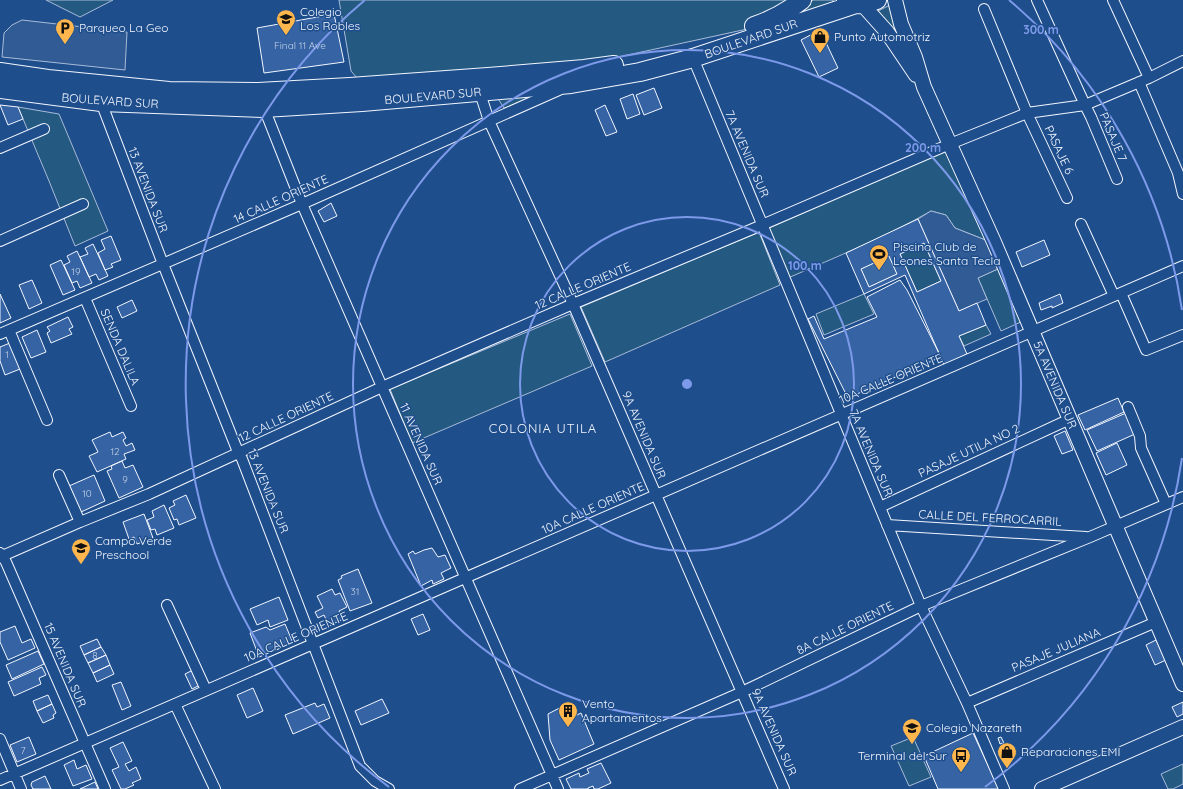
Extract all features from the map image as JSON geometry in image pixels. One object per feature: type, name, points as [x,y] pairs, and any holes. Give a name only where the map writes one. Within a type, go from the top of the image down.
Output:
[{"type":"highway","name":"BOULEVARD SUR","points":[[0,72],[48,79],[169,91],[258,92],[358,87],[602,67],[669,53],[766,22],[789,10],[802,0]]},
{"type":"highway","name":"BOULEVARD SUR","points":[[0,89],[101,102],[264,108],[480,93],[571,84],[640,72],[693,58],[860,2]]},
{"type":"street","name":"5A AVENIDA SUR","points":[[895,0],[901,24],[915,57],[924,87],[994,242],[1183,684]]},
{"type":"street","name":"PASAJE 7","points":[[1037,0],[1091,116],[1117,179]]},
{"type":"street","points":[[1113,0],[1149,78]]},
{"type":"street","name":"5A AVENIDA SUR","points":[[860,2],[887,32],[924,87]]},
{"type":"street","name":"PASAJE 6","points":[[984,9],[1027,113],[1067,198]]},
{"type":"street","name":"7A AVENIDA SUR","points":[[693,58],[921,606],[967,703],[1004,789]]},
{"type":"street","name":"12 CALLE ORIENTE","points":[[0,555],[149,494],[382,387],[950,144],[1027,113],[1085,105],[1183,62]]},
{"type":"street","points":[[1139,82],[1178,173],[1183,194]]},
{"type":"street","name":"14 CALLE ORIENTE","points":[[5,332],[302,204],[571,84]]},
{"type":"street","name":"9A AVENIDA SUR","points":[[480,93],[490,121],[584,328],[784,789]]},
{"type":"street","name":"13 AVENIDA SUR","points":[[101,102],[360,766],[375,781],[389,789]]},
{"type":"street","name":"11 AVENIDA SUR","points":[[264,108],[302,204],[558,789]]},
{"type":"street","points":[[0,148],[44,129]]},
{"type":"street","points":[[0,241],[83,204]]},
{"type":"street","points":[[1081,224],[1146,350],[1183,334]]},
{"type":"street","name":"10A CALLE ORIENTE","points":[[0,780],[1183,266]]},
{"type":"street","name":"SENDA DALILA","points":[[85,298],[131,406]]},
{"type":"street","points":[[5,332],[47,420]]},
{"type":"street","points":[[1128,407],[1140,436],[1141,448],[1166,504]]},
{"type":"street","name":"PASAJE UTILA NO 2","points":[[880,507],[1070,419]]},
{"type":"street","points":[[59,476],[80,522]]},
{"type":"street","name":"8A CALLE ORIENTE","points":[[520,789],[742,692],[921,606],[1090,537],[1183,497]]},
{"type":"street","name":"CALLE DEL FERROCARRIL","points":[[887,524],[1090,537]]},
{"type":"street","name":"15 AVENIDA SUR","points":[[0,555],[6,562],[105,789]]},
{"type":"street","points":[[167,605],[206,690]]},
{"type":"street","name":"PASAJE JULIANA","points":[[967,703],[1156,622]]},
{"type":"street","points":[[175,704],[215,789]]},
{"type":"street","points":[[1042,789],[1183,727]]},
{"type":"street","points":[[0,739],[21,789]]},
{"type":"shaded area","points":[[46,0],[113,0],[80,17]]},
{"type":"shaded area","points":[[339,0],[785,0],[792,15],[800,11],[813,0],[833,0],[832,6],[775,23],[600,61],[357,78],[351,71]]},
{"type":"shaded area","points":[[890,6],[906,53],[878,11]]},
{"type":"shaded area","name":"Parqueo La Geo","points":[[22,20],[127,32],[125,70],[2,57],[4,33],[12,25]]},
{"type":"shaded area","points":[[532,92],[534,98],[504,108],[495,94]]},
{"type":"shaded area","points":[[18,107],[59,114],[108,231],[75,246]]},
{"type":"shaded area","points":[[947,149],[988,241],[955,228],[946,215],[931,211],[879,238],[788,278],[767,229]]},
{"type":"shaded area","points":[[931,211],[946,215],[955,228],[988,241],[1000,268],[978,278],[987,299],[959,311],[918,219]]},
{"type":"shaded area","points":[[759,232],[780,285],[605,362],[581,307]]},
{"type":"shaded area","points":[[924,243],[941,281],[917,292],[900,254]]},
{"type":"shaded area","name":"Piscina Club de Leones Santa Tecla","points":[[889,256],[897,274],[869,287],[861,269]]},
{"type":"shaded area","points":[[1000,268],[1023,321],[1001,331],[978,278]]},
{"type":"shaded area","points":[[864,294],[874,314],[824,335],[816,314]]},
{"type":"shaded area","points":[[570,314],[592,366],[412,443],[390,389]]},
{"type":"shaded area","points":[[986,325],[991,334],[964,346],[959,336]]},
{"type":"shaded area","points":[[913,737],[931,777],[909,786],[891,746]]},
{"type":"shaded area","points":[[1183,764],[1183,784],[1173,789],[1168,789],[1161,774]]},
{"type":"building","name":"Colegio Los Robles","points":[[334,14],[344,62],[264,73],[257,28]]},
{"type":"building","name":"Punto Automotriz","points":[[820,30],[838,68],[819,77],[801,40]]},
{"type":"building","points":[[654,88],[662,108],[644,115],[636,95]]},
{"type":"building","points":[[633,94],[640,114],[627,119],[620,99]]},
{"type":"building","points":[[0,105],[18,107],[23,119],[8,125]]},
{"type":"building","points":[[605,105],[617,132],[606,136],[595,110]]},
{"type":"building","points":[[331,203],[337,216],[324,222],[318,211]]},
{"type":"building","points":[[918,219],[959,311],[977,303],[986,325],[959,336],[967,354],[944,365],[905,275],[864,294],[846,253]],"holes":[[[924,243],[941,281],[917,292],[900,254]],[[889,256],[897,274],[869,287],[861,269]]]},
{"type":"building","points":[[111,236],[121,260],[111,264],[113,267],[105,270],[98,253],[105,249],[101,240]]},
{"type":"building","points":[[1044,240],[1050,255],[1022,267],[1016,252]]},
{"type":"building","points":[[93,244],[108,276],[99,280],[96,274],[89,277],[80,257],[88,254],[85,248]]},
{"type":"building","points":[[77,251],[92,283],[80,288],[77,281],[72,283],[64,265],[70,262],[67,256]]},
{"type":"building","points":[[61,260],[75,290],[63,295],[50,265]]},
{"type":"building","points":[[32,280],[42,303],[29,309],[19,285]]},
{"type":"building","points":[[900,280],[907,290],[941,357],[848,398],[808,319],[814,316],[824,339],[877,317],[867,297]]},
{"type":"building","points":[[0,294],[11,318],[0,323]]},
{"type":"building","points":[[1060,294],[1063,303],[1052,308],[1052,306],[1041,310],[1039,303]]},
{"type":"building","points":[[132,300],[137,311],[122,318],[117,307]]},
{"type":"building","points":[[68,317],[73,327],[69,329],[72,334],[51,343],[47,333],[50,331],[47,327]]},
{"type":"building","points":[[37,330],[46,352],[31,358],[22,337]]},
{"type":"building","points":[[10,343],[20,369],[5,375],[0,361],[0,347]]},
{"type":"building","points":[[1118,398],[1124,412],[1085,430],[1078,415]]},
{"type":"building","points":[[1126,413],[1135,434],[1097,451],[1087,430]]},
{"type":"building","points":[[1065,431],[1073,450],[1062,454],[1054,436]]},
{"type":"building","points":[[110,432],[112,437],[123,432],[126,438],[123,440],[126,446],[132,443],[135,450],[124,454],[126,459],[97,472],[89,456],[98,452],[92,440]]},
{"type":"building","points":[[1117,443],[1127,465],[1106,475],[1096,453]]},
{"type":"building","points":[[122,461],[125,468],[133,465],[143,487],[119,498],[107,471],[112,469],[111,466]]},
{"type":"building","points":[[94,475],[105,501],[81,512],[69,486]]},
{"type":"building","points":[[186,495],[196,518],[179,525],[177,519],[174,520],[169,508],[175,505],[173,501]]},
{"type":"building","points":[[164,505],[174,528],[157,535],[155,529],[151,530],[147,520],[154,517],[152,511]]},
{"type":"building","points":[[144,514],[153,538],[137,544],[134,537],[129,539],[123,522]]},
{"type":"building","points":[[432,548],[438,557],[445,555],[451,568],[441,573],[444,579],[433,584],[432,580],[421,586],[408,554],[413,551],[415,554]]},
{"type":"building","points":[[358,569],[372,603],[350,611],[338,580],[342,578],[341,576]]},
{"type":"building","points":[[332,589],[335,595],[340,593],[347,607],[339,611],[343,619],[329,626],[324,615],[318,618],[315,612],[323,608],[317,596]]},
{"type":"building","points":[[279,597],[288,620],[270,627],[268,620],[257,625],[250,609]]},
{"type":"building","points":[[423,614],[430,630],[418,635],[411,619]]},
{"type":"building","points":[[285,624],[293,643],[259,657],[250,633],[266,627],[270,630]]},
{"type":"building","points":[[15,626],[22,643],[31,639],[35,648],[8,660],[0,642],[0,632]]},
{"type":"building","points":[[97,639],[101,647],[84,655],[80,646]]},
{"type":"building","points":[[1156,640],[1166,660],[1155,665],[1146,645]]},
{"type":"building","points":[[101,647],[106,655],[88,663],[84,655]]},
{"type":"building","points":[[38,651],[44,664],[12,679],[6,665]]},
{"type":"building","points":[[106,655],[110,665],[93,673],[88,663]]},
{"type":"building","points":[[110,665],[114,674],[97,682],[93,673]]},
{"type":"building","points":[[42,667],[46,675],[39,678],[41,684],[14,696],[8,682]]},
{"type":"building","points":[[193,670],[200,685],[192,689],[185,674]]},
{"type":"building","points":[[121,682],[131,706],[122,710],[112,685]]},
{"type":"building","points":[[253,688],[263,711],[247,718],[237,695]]},
{"type":"building","points":[[48,695],[52,704],[37,711],[33,701]]},
{"type":"building","points":[[382,699],[389,713],[361,725],[355,711]]},
{"type":"building","points":[[1183,702],[1183,714],[1177,717],[1172,707]]},
{"type":"building","points":[[315,703],[317,707],[324,704],[330,718],[293,734],[285,715]]},
{"type":"building","points":[[52,704],[56,713],[53,715],[54,718],[43,723],[37,711]]},
{"type":"building","name":"Vento Apartamentos","points":[[567,704],[573,717],[581,713],[594,744],[559,760],[550,740],[548,714]]},
{"type":"building","name":"Terminal del Sur","points":[[973,733],[999,789],[938,789],[924,756]]},
{"type":"building","points":[[29,737],[36,754],[17,762],[10,745]]},
{"type":"building","points":[[1001,737],[1004,743],[1000,744],[998,738]]},
{"type":"building","points":[[123,742],[132,761],[125,764],[129,771],[136,767],[141,779],[132,783],[134,785],[121,789],[112,770],[119,767],[110,748]]},
{"type":"building","points":[[74,760],[77,769],[86,765],[92,779],[73,786],[64,765]]},
{"type":"building","points":[[601,763],[611,783],[598,789],[594,789],[593,786],[588,789],[571,789],[566,779],[579,773],[580,777],[589,773],[587,769]]},
{"type":"building","points":[[45,776],[51,789],[33,789],[31,785],[32,782]]},
{"type":"building","points":[[95,782],[98,789],[80,789]]},
{"type":"place","name":"Colegio Los Robles","points":[[286,36]]},
{"type":"place","name":"Parqueo La Geo","points":[[65,45]]},
{"type":"place","name":"Punto Automotriz","points":[[820,54]]},
{"type":"place","name":"Piscina Club de Leones Santa Tecla","points":[[879,271]]},
{"type":"place","name":"Campo Verde Preschool","points":[[81,565]]},
{"type":"place","name":"Vento Apartamentos","points":[[568,728]]},
{"type":"place","name":"Colegio Nazareth","points":[[912,745]]},
{"type":"place","name":"Reparaciones EMI","points":[[1007,769]]},
{"type":"place","name":"Terminal del Sur","points":[[961,773]]},
{"type":"district","name":"COLONIA UTILA","points":[[543,428]]}]
